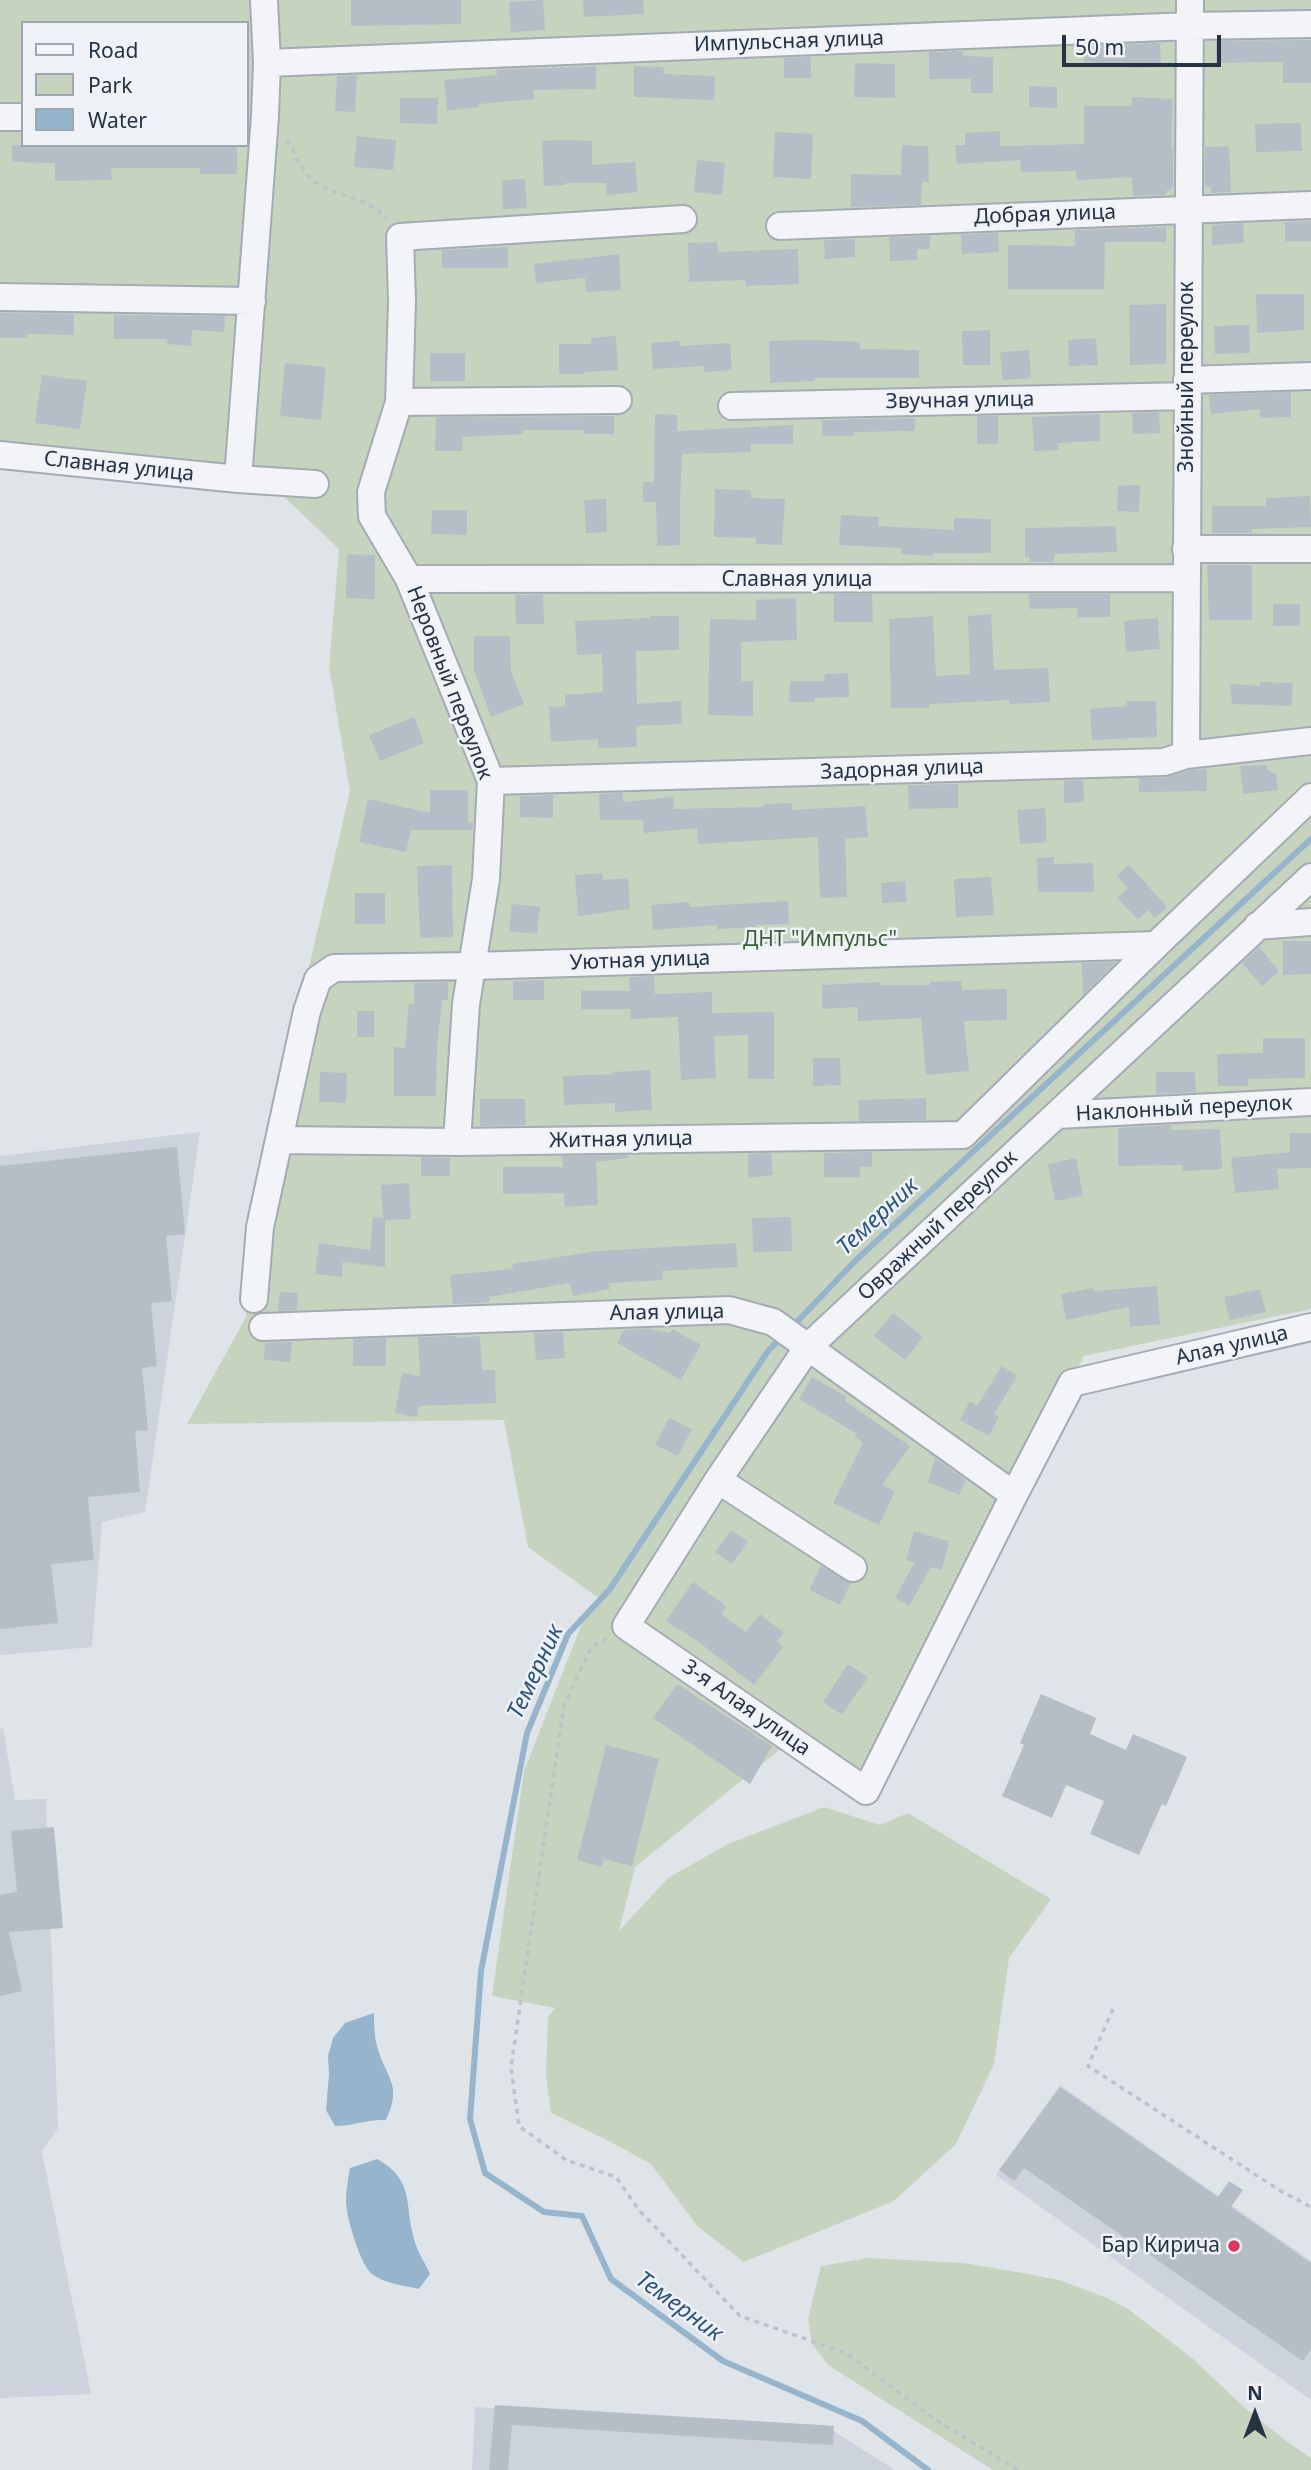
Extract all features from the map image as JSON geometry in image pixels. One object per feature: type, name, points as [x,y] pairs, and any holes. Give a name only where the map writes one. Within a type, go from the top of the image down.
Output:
[{"type":"street","points":[[238,479],[252,301],[259,121],[267,64],[264,0]]},
{"type":"street","name":"Импульсная улица","points":[[267,64],[1190,13],[1311,24]]},
{"type":"street","name":"Знойный переулок","points":[[1186,755],[1190,13]]},
{"type":"street","points":[[0,117],[21,117]]},
{"type":"street","name":"Добрая улица","points":[[780,226],[1311,205]]},
{"type":"street","points":[[400,237],[683,219]]},
{"type":"street","name":"Неровный переулок","points":[[400,237],[402,302],[399,402],[371,492],[372,516],[409,579],[491,781],[486,879],[466,1004],[457,1142]]},
{"type":"street","points":[[0,297],[252,301]]},
{"type":"street","name":"Звучная улица","points":[[732,407],[1187,388],[1311,376]]},
{"type":"street","points":[[399,402],[618,400]]},
{"type":"street","name":"Славная улица","points":[[0,455],[238,479],[316,484]]},
{"type":"street","points":[[1186,549],[1311,549]]},
{"type":"street","name":"Славная улица","points":[[409,579],[1186,578]]},
{"type":"street","name":"Задорная улица","points":[[491,781],[1164,762],[1186,755],[1311,741]]},
{"type":"street","points":[[1156,945],[1311,797]]},
{"type":"street","name":"Овражный переулок","points":[[626,1626],[718,1480],[808,1347],[1311,877]]},
{"type":"street","points":[[1257,926],[1311,922]]},
{"type":"street","name":"Уютная улица","points":[[279,1140],[307,1011],[318,979],[334,968],[1156,945]]},
{"type":"street","name":"Житная улица","points":[[279,1140],[457,1142],[963,1135],[1156,945]]},
{"type":"street","name":"Наклонный переулок","points":[[1056,1115],[1311,1102]]},
{"type":"street","points":[[254,1299],[260,1227],[279,1140]]},
{"type":"street","name":"Алая улица","points":[[263,1327],[729,1310],[773,1322],[1014,1495]]},
{"type":"street","name":"Алая улица","points":[[866,1791],[1072,1383],[1311,1327]]},
{"type":"street","points":[[718,1480],[853,1568]]},
{"type":"street","name":"3-я Алая улица","points":[[626,1626],[866,1791]]},
{"type":"path","points":[[259,121],[284,136],[303,171],[317,184],[378,209],[400,237]]},
{"type":"path","points":[[626,1626],[591,1648],[564,1705],[511,2067],[519,2126],[566,2160],[616,2177],[639,2210],[740,2316],[846,2353],[936,2420],[1018,2470]]},
{"type":"path","points":[[1113,2009],[1088,2066],[1279,2190],[1311,2207]]},
{"type":"shaded area","points":[[200,1132],[145,1512],[102,1522],[92,1647],[0,1655],[0,1156]]},
{"type":"shaded area","points":[[3,1728],[15,1800],[46,1799],[58,2128],[42,2151],[91,2394],[0,2398],[0,1729]]},
{"type":"shaded area","points":[[1060,2085],[1311,2261],[1311,2400],[996,2175]]},
{"type":"shaded area","points":[[475,2407],[824,2425],[895,2470],[472,2470]]},
{"type":"green space","name":"ДНТ \"Импульс\"","points":[[0,0],[1311,0],[1311,1309],[1084,1356],[859,1782],[794,1738],[635,1867],[619,1931],[668,1878],[728,1844],[824,1807],[880,1825],[908,1813],[1051,1899],[1009,1958],[994,2064],[956,2144],[894,2201],[744,2262],[698,2227],[651,2164],[551,2113],[546,2076],[548,2017],[555,2008],[492,1996],[524,1771],[583,1621],[600,1599],[528,1547],[504,1420],[187,1424],[246,1317],[255,1198],[350,791],[329,667],[339,549],[280,493],[0,470]]},
{"type":"green space","points":[[869,2258],[964,2263],[1012,2271],[1059,2280],[1107,2298],[1128,2309],[1192,2358],[1247,2410],[1311,2458],[1311,2470],[993,2470],[828,2365],[812,2344],[808,2319],[821,2266]]},
{"type":"water","points":[[374,2013],[377,2046],[393,2089],[391,2108],[386,2120],[335,2126],[326,2110],[328,2056],[333,2038],[345,2023]]},
{"type":"water","points":[[377,2159],[389,2167],[403,2184],[415,2243],[430,2274],[419,2289],[388,2282],[372,2274],[354,2240],[346,2201],[350,2168]]},
{"type":"building","points":[[351,0],[461,0],[461,24],[351,26]]},
{"type":"building","points":[[543,0],[545,30],[511,32],[509,2]]},
{"type":"building","points":[[583,0],[643,0],[644,14],[584,17]]},
{"type":"building","points":[[1311,40],[1311,83],[1283,83],[1283,62],[1216,63],[1216,41]]},
{"type":"building","points":[[1160,43],[1161,67],[1128,68],[1128,65],[1084,62],[1085,46]]},
{"type":"building","points":[[963,51],[963,56],[993,57],[993,93],[971,93],[971,79],[929,79],[929,52]]},
{"type":"building","points":[[811,57],[811,78],[784,78],[784,58]]},
{"type":"building","points":[[855,63],[895,64],[895,98],[854,97]]},
{"type":"building","points":[[596,66],[596,89],[533,90],[534,99],[479,104],[479,107],[447,111],[444,80],[497,75],[496,70]]},
{"type":"building","points":[[634,66],[664,67],[663,74],[715,76],[714,100],[634,97]]},
{"type":"building","points":[[357,75],[355,112],[335,111],[337,76]]},
{"type":"building","points":[[1029,86],[1057,87],[1057,108],[1029,107]]},
{"type":"building","points":[[1132,97],[1173,99],[1173,187],[1171,191],[1166,191],[1166,195],[1133,196],[1132,177],[1077,180],[1076,171],[1021,172],[1020,160],[957,164],[955,145],[965,145],[965,133],[1000,131],[1000,146],[1084,144],[1084,106],[1132,106]]},
{"type":"building","points":[[400,98],[438,98],[437,124],[400,123]]},
{"type":"building","points":[[1301,123],[1302,151],[1256,152],[1255,124]]},
{"type":"building","points":[[775,132],[813,134],[811,179],[773,177]]},
{"type":"building","points":[[357,136],[396,140],[393,170],[354,167]]},
{"type":"building","points":[[542,141],[592,141],[592,165],[635,162],[638,192],[607,195],[606,183],[544,186]]},
{"type":"building","points":[[12,145],[237,147],[237,174],[200,174],[200,168],[111,168],[112,180],[55,181],[55,163],[12,162]]},
{"type":"building","points":[[902,145],[928,146],[929,182],[922,182],[921,205],[851,207],[851,174],[901,175]]},
{"type":"building","points":[[1229,146],[1231,192],[1211,193],[1211,187],[1205,187],[1205,147]]},
{"type":"building","points":[[697,160],[725,163],[722,195],[694,192]]},
{"type":"building","points":[[525,179],[527,208],[503,209],[502,180]]},
{"type":"building","points":[[1311,221],[1311,241],[1285,241],[1285,222]]},
{"type":"building","points":[[1243,223],[1244,243],[1212,245],[1212,225]]},
{"type":"building","points":[[1166,227],[1166,242],[1105,242],[1104,289],[1008,289],[1008,245],[1075,246],[1075,230]]},
{"type":"building","points":[[998,233],[999,252],[962,254],[961,235]]},
{"type":"building","points":[[930,236],[930,249],[917,249],[917,260],[890,261],[889,237]]},
{"type":"building","points":[[855,239],[855,257],[825,259],[824,240]]},
{"type":"building","points":[[717,242],[718,252],[798,249],[799,284],[746,286],[745,280],[689,282],[688,243]]},
{"type":"building","points":[[508,247],[508,268],[442,268],[442,250]]},
{"type":"building","points":[[619,254],[621,290],[586,292],[585,278],[536,283],[534,264]]},
{"type":"building","points":[[1256,294],[1304,294],[1304,330],[1257,333]]},
{"type":"building","points":[[1166,304],[1166,364],[1130,365],[1129,305]]},
{"type":"building","points":[[0,313],[74,314],[74,335],[27,334],[27,338],[0,338]]},
{"type":"building","points":[[114,315],[225,316],[224,332],[192,330],[191,346],[167,344],[168,339],[114,339]]},
{"type":"building","points":[[1249,325],[1250,353],[1215,354],[1214,326]]},
{"type":"building","points":[[990,330],[990,365],[963,365],[962,331]]},
{"type":"building","points":[[616,336],[618,370],[559,374],[559,344],[591,344],[591,338]]},
{"type":"building","points":[[1096,338],[1098,365],[1069,366],[1068,340]]},
{"type":"building","points":[[679,341],[680,346],[730,343],[732,370],[704,372],[704,366],[653,369],[651,343]]},
{"type":"building","points":[[769,341],[860,342],[860,349],[919,350],[919,378],[815,378],[815,381],[770,383]]},
{"type":"building","points":[[1029,350],[1031,378],[1003,380],[1000,352]]},
{"type":"building","points":[[430,353],[465,353],[465,381],[430,381]]},
{"type":"building","points":[[285,363],[326,367],[321,420],[280,416]]},
{"type":"building","points":[[42,375],[87,381],[80,429],[35,423]]},
{"type":"building","points":[[1291,392],[1291,417],[1260,418],[1260,409],[1211,414],[1209,395]]},
{"type":"building","points":[[1159,412],[1160,433],[1133,434],[1132,413]]},
{"type":"building","points":[[655,414],[678,415],[677,431],[793,425],[793,444],[751,444],[751,452],[682,454],[680,545],[657,546],[656,502],[643,502],[643,482],[654,482]]},
{"type":"building","points":[[1100,414],[1100,441],[1058,443],[1059,450],[1034,451],[1032,417]]},
{"type":"building","points":[[614,416],[614,434],[584,434],[584,430],[523,430],[523,434],[463,437],[462,451],[435,451],[436,417]]},
{"type":"building","points":[[977,416],[998,416],[998,444],[977,444]]},
{"type":"building","points":[[915,418],[915,431],[854,432],[854,436],[822,436],[822,420]]},
{"type":"building","points":[[1140,485],[1139,512],[1117,511],[1118,486]]},
{"type":"building","points":[[715,489],[751,490],[751,498],[785,499],[782,545],[756,544],[756,538],[714,537]]},
{"type":"building","points":[[1310,496],[1311,527],[1252,529],[1252,533],[1212,533],[1212,506],[1266,506],[1266,498]]},
{"type":"building","points":[[606,499],[607,532],[586,533],[584,500]]},
{"type":"building","points":[[432,510],[467,510],[467,535],[431,534]]},
{"type":"building","points":[[841,515],[879,517],[878,526],[954,530],[954,518],[991,519],[991,553],[933,553],[933,556],[901,554],[901,548],[839,545]]},
{"type":"building","points":[[1116,526],[1117,552],[1055,554],[1053,562],[1029,562],[1029,557],[1025,557],[1025,528]]},
{"type":"building","points":[[347,554],[375,555],[375,599],[346,598]]},
{"type":"building","points":[[1207,565],[1252,565],[1252,620],[1209,620]]},
{"type":"building","points":[[834,594],[872,594],[873,622],[834,622]]},
{"type":"building","points":[[1029,594],[1110,594],[1110,617],[1077,617],[1078,608],[1030,609]]},
{"type":"building","points":[[515,595],[543,595],[544,624],[516,624]]},
{"type":"building","points":[[796,598],[797,640],[741,642],[741,681],[753,681],[753,716],[708,715],[710,619],[756,620],[756,600]]},
{"type":"building","points":[[1273,604],[1300,604],[1300,626],[1273,626]]},
{"type":"building","points":[[991,614],[994,670],[1048,668],[1050,702],[1009,704],[1009,700],[929,704],[929,708],[891,708],[889,619],[933,616],[936,676],[970,674],[968,616]]},
{"type":"building","points":[[679,616],[679,650],[636,651],[637,704],[681,701],[682,724],[636,726],[637,747],[598,748],[598,739],[551,742],[549,707],[565,706],[565,695],[603,692],[602,654],[577,655],[575,621]]},
{"type":"building","points":[[1158,618],[1160,649],[1126,652],[1124,621]]},
{"type":"building","points":[[474,636],[510,636],[511,671],[524,704],[491,717],[474,670]]},
{"type":"building","points":[[848,673],[849,697],[815,698],[815,702],[789,702],[790,681],[825,681],[824,674]]},
{"type":"building","points":[[1260,682],[1293,683],[1292,706],[1232,704],[1230,684],[1260,686]]},
{"type":"building","points":[[1126,701],[1156,701],[1157,737],[1092,740],[1090,709],[1127,706]]},
{"type":"building","points":[[414,717],[424,743],[380,761],[369,735]]},
{"type":"building","points":[[1267,765],[1267,770],[1276,774],[1278,790],[1243,794],[1240,766]]},
{"type":"building","points":[[1207,769],[1207,791],[1139,792],[1139,778],[1165,778],[1189,770]]},
{"type":"building","points":[[1083,780],[1084,802],[1064,803],[1064,781]]},
{"type":"building","points":[[958,784],[958,808],[909,809],[908,785]]},
{"type":"building","points":[[430,790],[468,790],[468,822],[473,823],[472,830],[411,830],[406,852],[359,842],[368,799],[430,813]]},
{"type":"building","points":[[623,793],[623,802],[673,797],[674,809],[764,807],[764,804],[792,803],[792,810],[865,806],[868,837],[845,839],[847,897],[820,898],[818,837],[698,844],[697,828],[644,833],[643,820],[600,820],[599,794]]},
{"type":"building","points":[[553,795],[553,818],[520,817],[520,796]]},
{"type":"building","points":[[1045,808],[1047,842],[1020,844],[1017,810]]},
{"type":"building","points":[[1054,857],[1054,864],[1093,863],[1094,892],[1038,892],[1037,858]]},
{"type":"building","points":[[452,865],[453,937],[420,938],[417,866]]},
{"type":"building","points":[[1129,865],[1167,907],[1155,918],[1148,910],[1138,920],[1117,898],[1128,888],[1117,876]]},
{"type":"building","points":[[602,873],[603,880],[628,878],[630,909],[578,916],[575,875]]},
{"type":"building","points":[[991,877],[994,915],[956,917],[954,879]]},
{"type":"building","points":[[905,881],[907,902],[882,903],[881,883]]},
{"type":"building","points":[[355,893],[385,893],[385,924],[355,924]]},
{"type":"building","points":[[788,901],[789,924],[717,929],[717,925],[653,930],[651,905],[689,902],[689,907]]},
{"type":"building","points":[[512,904],[540,907],[537,934],[509,931]]},
{"type":"building","points":[[1283,941],[1311,941],[1311,974],[1283,975]]},
{"type":"building","points":[[1259,947],[1279,971],[1262,986],[1242,963]]},
{"type":"building","points":[[1116,962],[1083,995],[1082,963]]},
{"type":"building","points":[[654,976],[655,994],[712,992],[712,1013],[774,1012],[774,1079],[748,1079],[748,1035],[714,1036],[716,1078],[681,1080],[678,1017],[631,1019],[630,1009],[581,1009],[581,991],[630,991],[629,977]]},
{"type":"building","points":[[544,980],[544,1000],[513,1000],[513,981]]},
{"type":"building","points":[[961,981],[962,990],[1007,989],[1007,1020],[964,1021],[969,1071],[926,1075],[921,1018],[858,1021],[858,1007],[822,1009],[822,985],[880,982],[880,985],[930,985],[930,982]]},
{"type":"building","points":[[448,982],[448,1000],[442,1000],[436,1096],[394,1096],[394,1047],[405,1048],[409,1004],[414,1004],[414,983]]},
{"type":"building","points":[[357,1011],[374,1011],[374,1037],[357,1037]]},
{"type":"building","points":[[1263,1038],[1305,1038],[1305,1078],[1248,1079],[1248,1086],[1218,1086],[1217,1054],[1263,1053]]},
{"type":"building","points":[[813,1058],[840,1058],[841,1085],[813,1086]]},
{"type":"building","points":[[650,1070],[652,1110],[615,1112],[615,1103],[564,1105],[563,1076]]},
{"type":"building","points":[[320,1072],[347,1073],[346,1103],[319,1102]]},
{"type":"building","points":[[1156,1072],[1195,1072],[1196,1092],[1156,1094]]},
{"type":"building","points":[[926,1098],[926,1120],[859,1121],[858,1100]]},
{"type":"building","points":[[480,1099],[525,1099],[526,1125],[480,1126]]},
{"type":"building","points":[[1171,1125],[1171,1130],[1220,1129],[1222,1169],[1183,1171],[1182,1165],[1118,1166],[1118,1128]]},
{"type":"building","points":[[1290,1133],[1311,1133],[1311,1168],[1277,1169],[1279,1189],[1235,1193],[1231,1158],[1290,1152]]},
{"type":"building","points":[[177,1147],[185,1234],[166,1236],[172,1301],[151,1303],[157,1366],[142,1368],[148,1430],[135,1431],[140,1492],[88,1497],[94,1560],[51,1564],[58,1623],[0,1629],[0,1166]]},
{"type":"building","points":[[872,1152],[872,1167],[860,1167],[860,1177],[824,1177],[824,1153]]},
{"type":"building","points":[[771,1153],[773,1175],[748,1178],[748,1154]]},
{"type":"building","points":[[628,1155],[628,1158],[596,1162],[598,1205],[565,1207],[564,1193],[503,1194],[503,1167],[563,1167],[562,1156]]},
{"type":"building","points":[[421,1157],[450,1158],[450,1176],[421,1176]]},
{"type":"building","points":[[1076,1158],[1083,1196],[1055,1201],[1048,1164]]},
{"type":"building","points":[[409,1183],[411,1219],[385,1220],[385,1267],[343,1262],[342,1277],[315,1274],[319,1243],[370,1250],[373,1217],[383,1218],[381,1185]]},
{"type":"building","points":[[791,1217],[792,1251],[753,1252],[752,1218]]},
{"type":"building","points":[[736,1243],[738,1267],[662,1271],[663,1280],[608,1283],[610,1289],[573,1296],[570,1283],[489,1297],[490,1301],[479,1303],[453,1304],[450,1275],[513,1269],[512,1264],[598,1251]]},
{"type":"building","points":[[1157,1286],[1160,1324],[1130,1327],[1129,1307],[1066,1320],[1061,1294],[1093,1288],[1094,1291]]},
{"type":"building","points":[[1260,1289],[1266,1312],[1230,1320],[1224,1297]]},
{"type":"building","points":[[280,1292],[298,1293],[297,1310],[278,1311]]},
{"type":"building","points":[[893,1313],[923,1337],[905,1360],[874,1336]]},
{"type":"building","points":[[650,1329],[670,1333],[672,1329],[701,1345],[681,1380],[617,1343],[624,1330]]},
{"type":"building","points":[[563,1332],[565,1358],[536,1360],[534,1333]]},
{"type":"building","points":[[480,1336],[482,1370],[495,1370],[496,1403],[419,1406],[417,1417],[395,1413],[402,1373],[420,1376],[418,1337]]},
{"type":"building","points":[[386,1338],[386,1366],[353,1366],[353,1339]]},
{"type":"building","points":[[292,1342],[290,1362],[264,1360],[265,1343]]},
{"type":"building","points":[[1002,1366],[1017,1376],[994,1414],[999,1417],[989,1436],[960,1420],[970,1401],[977,1406]]},
{"type":"building","points":[[812,1377],[847,1397],[845,1401],[910,1446],[882,1485],[895,1491],[879,1525],[833,1503],[863,1443],[855,1437],[857,1434],[799,1399]]},
{"type":"building","points":[[669,1418],[692,1429],[678,1456],[655,1445]]},
{"type":"building","points":[[935,1458],[966,1480],[959,1495],[928,1482]]},
{"type":"building","points":[[731,1530],[748,1541],[732,1564],[715,1552]]},
{"type":"building","points":[[914,1531],[949,1541],[942,1570],[931,1567],[909,1606],[895,1598],[915,1562],[906,1560]]},
{"type":"building","points":[[821,1566],[851,1583],[840,1605],[809,1590]]},
{"type":"building","points":[[693,1582],[726,1606],[721,1614],[746,1632],[760,1614],[784,1633],[777,1642],[783,1647],[754,1685],[700,1643],[666,1621]]},
{"type":"building","points":[[848,1664],[868,1677],[842,1715],[823,1702]]},
{"type":"building","points":[[677,1684],[772,1746],[750,1784],[653,1718]]},
{"type":"building","points":[[1041,1694],[1096,1718],[1090,1734],[1126,1750],[1133,1734],[1187,1757],[1166,1806],[1162,1804],[1139,1855],[1090,1834],[1104,1801],[1066,1785],[1052,1818],[1002,1796],[1024,1745],[1020,1743]]},
{"type":"building","points":[[606,1745],[659,1759],[632,1866],[604,1859],[602,1867],[577,1860]]},
{"type":"building","points":[[54,1827],[63,1928],[9,1932],[22,1991],[0,1996],[0,1895],[17,1892],[11,1831]]},
{"type":"building","points":[[1060,2087],[1218,2197],[1229,2181],[1243,2190],[1231,2207],[1311,2263],[1311,2350],[1303,2361],[1024,2168],[1014,2181],[999,2170]]},
{"type":"building","points":[[495,2405],[834,2426],[833,2445],[512,2425],[508,2470],[489,2470]]},
{"type":"waterway","name":"Темерник","points":[[792,1327],[856,1260],[1311,839]]},
{"type":"waterway","name":"Темерник","points":[[782,1337],[768,1351],[610,1589],[568,1634],[527,1733],[481,1971],[470,2119],[485,2173],[544,2212],[582,2216],[611,2279],[723,2361],[862,2421],[928,2470]]},
{"type":"place","name":"Бар Кирича","points":[[1234,2246]]}]
